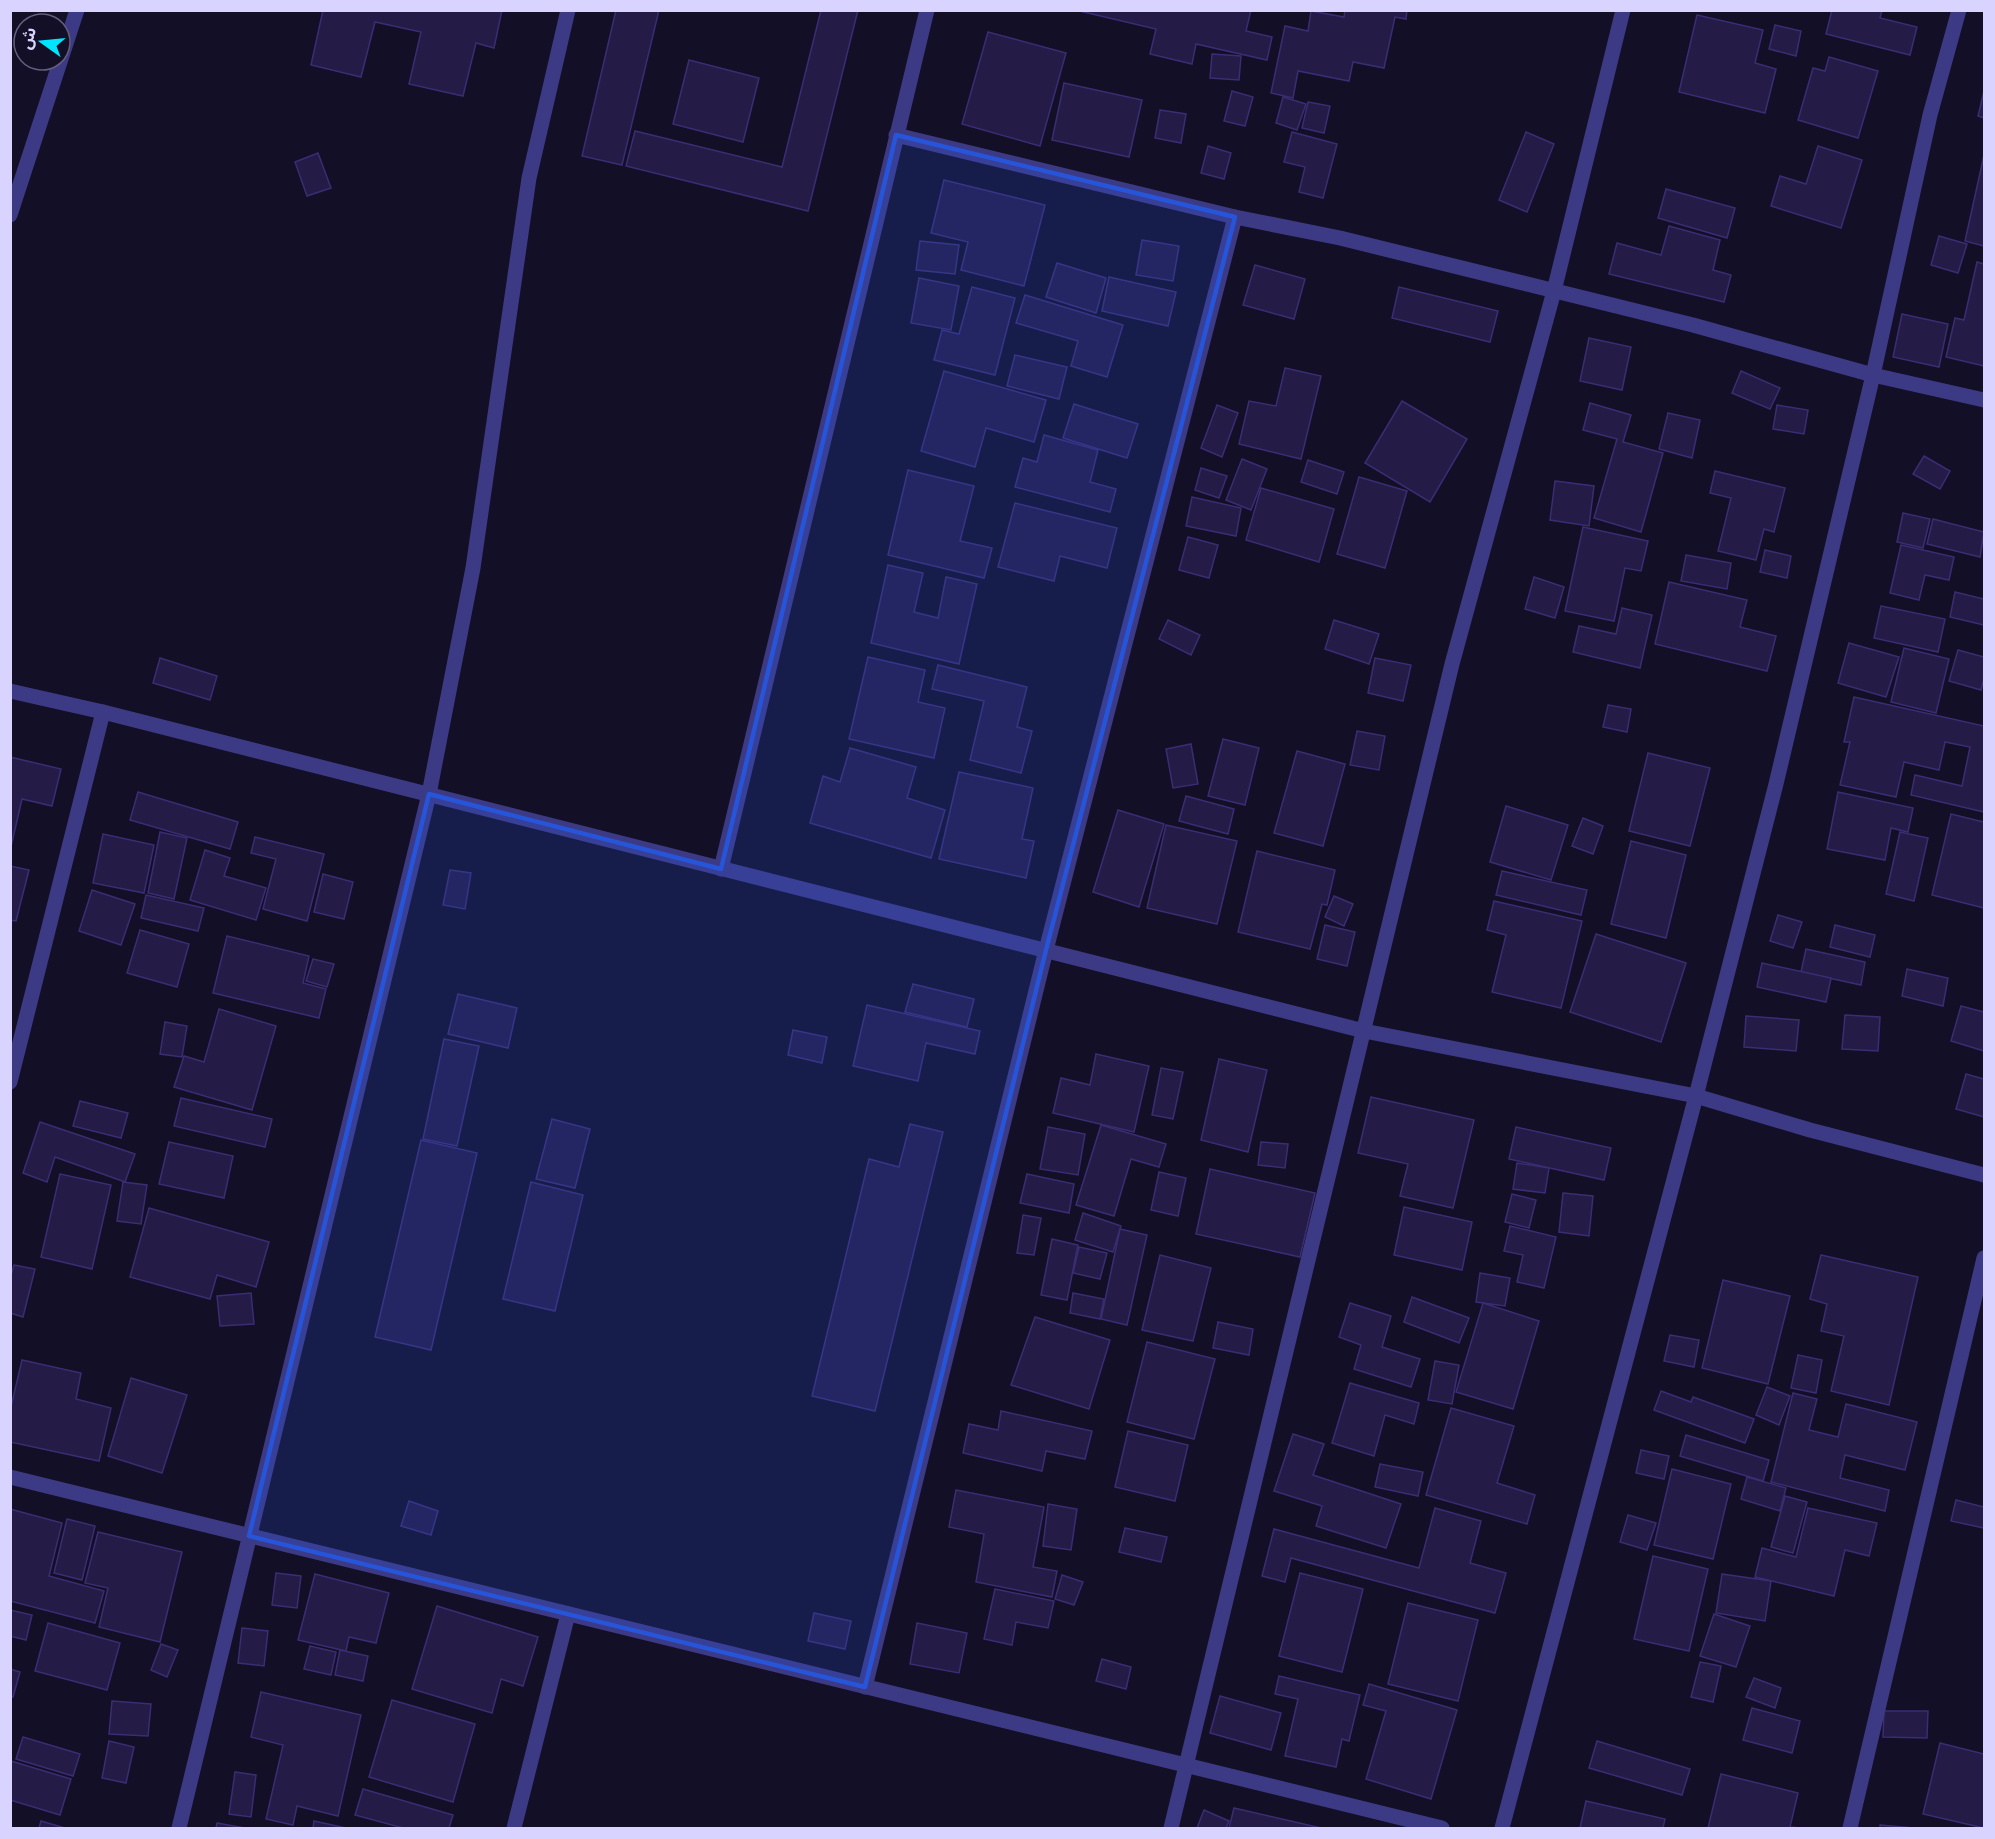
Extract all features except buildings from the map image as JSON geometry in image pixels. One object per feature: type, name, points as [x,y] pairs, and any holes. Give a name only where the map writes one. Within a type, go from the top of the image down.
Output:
[{"type":"street","points":[[10,215],[77,10]]},
{"type":"street","points":[[179,1828],[429,794],[473,568],[530,178],[568,10]]},
{"type":"street","points":[[721,869],[927,10]]},
{"type":"street","points":[[1171,1828],[1452,664],[1554,291],[1623,10]]},
{"type":"street","points":[[1502,1828],[1696,1096],[1776,784],[1873,375],[1930,115],[1959,10]]},
{"type":"street","points":[[896,135],[1235,218],[1340,238],[1692,325],[1873,375],[1984,400]]},
{"type":"street","points":[[865,1687],[1046,950],[1235,218]]},
{"type":"street","points":[[10,691],[103,712],[1364,1031],[1696,1096],[1810,1130],[1984,1175]]},
{"type":"street","points":[[10,1083],[103,712]]},
{"type":"street","points":[[1850,1828],[1984,1258]]},
{"type":"street","points":[[10,1477],[1442,1828]]},
{"type":"street","points":[[514,1828],[568,1614]]},
{"type":"highlighted area","points":[[896,135],[1235,217],[1046,950],[865,1687],[249,1536],[429,794],[721,869]]}]
